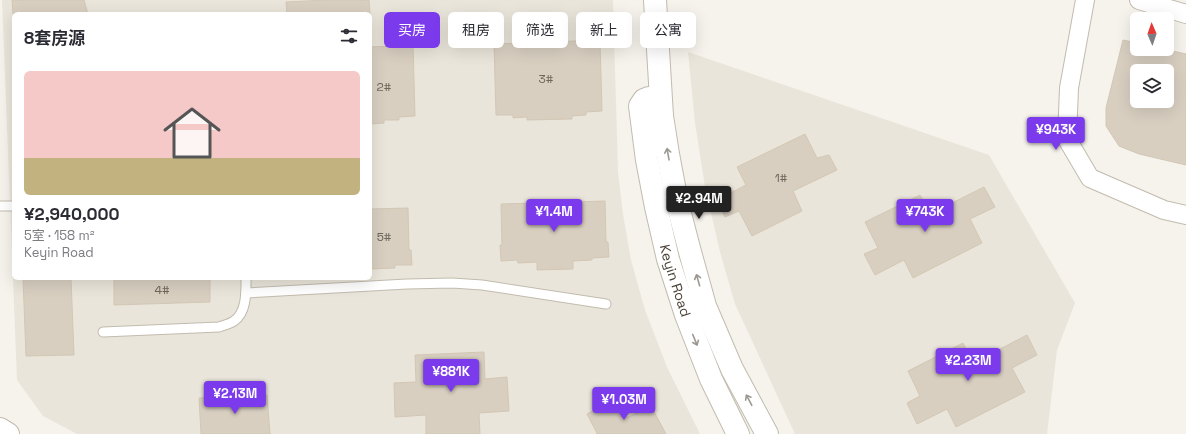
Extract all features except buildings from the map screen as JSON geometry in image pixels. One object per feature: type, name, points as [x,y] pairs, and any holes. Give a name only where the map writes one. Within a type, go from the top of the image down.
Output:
[{"type":"street","name":"Keyin Road","points":[[655,0],[662,116],[677,202],[706,306],[732,368],[767,434]]},
{"type":"street","points":[[1085,0],[1069,88],[1067,139],[1090,178],[1164,210],[1186,216]]},
{"type":"street","points":[[1139,0],[1186,14]]},
{"type":"street","name":"Keyin Road","points":[[662,116],[657,104],[649,98],[644,100],[640,106],[646,160],[668,258],[686,315],[711,379],[738,434]]},
{"type":"street","points":[[0,429],[8,434]]},
{"type":"lane","points":[[0,206],[12,206]]},
{"type":"lane","points":[[103,332],[219,327],[235,321],[244,308],[246,280]]},
{"type":"lane","points":[[246,293],[452,283],[606,304]]},
{"type":"shaded area","points":[[2,0],[613,0],[613,12],[576,12],[576,48],[614,48],[618,172],[631,260],[645,310],[667,367],[700,434],[77,434],[43,416],[17,380],[13,280],[372,280],[372,12],[12,12],[12,253]]},
{"type":"shaded area","points":[[688,52],[989,155],[1075,303],[1057,350],[1047,434],[795,434],[735,304],[720,252],[705,187],[695,123]]}]
